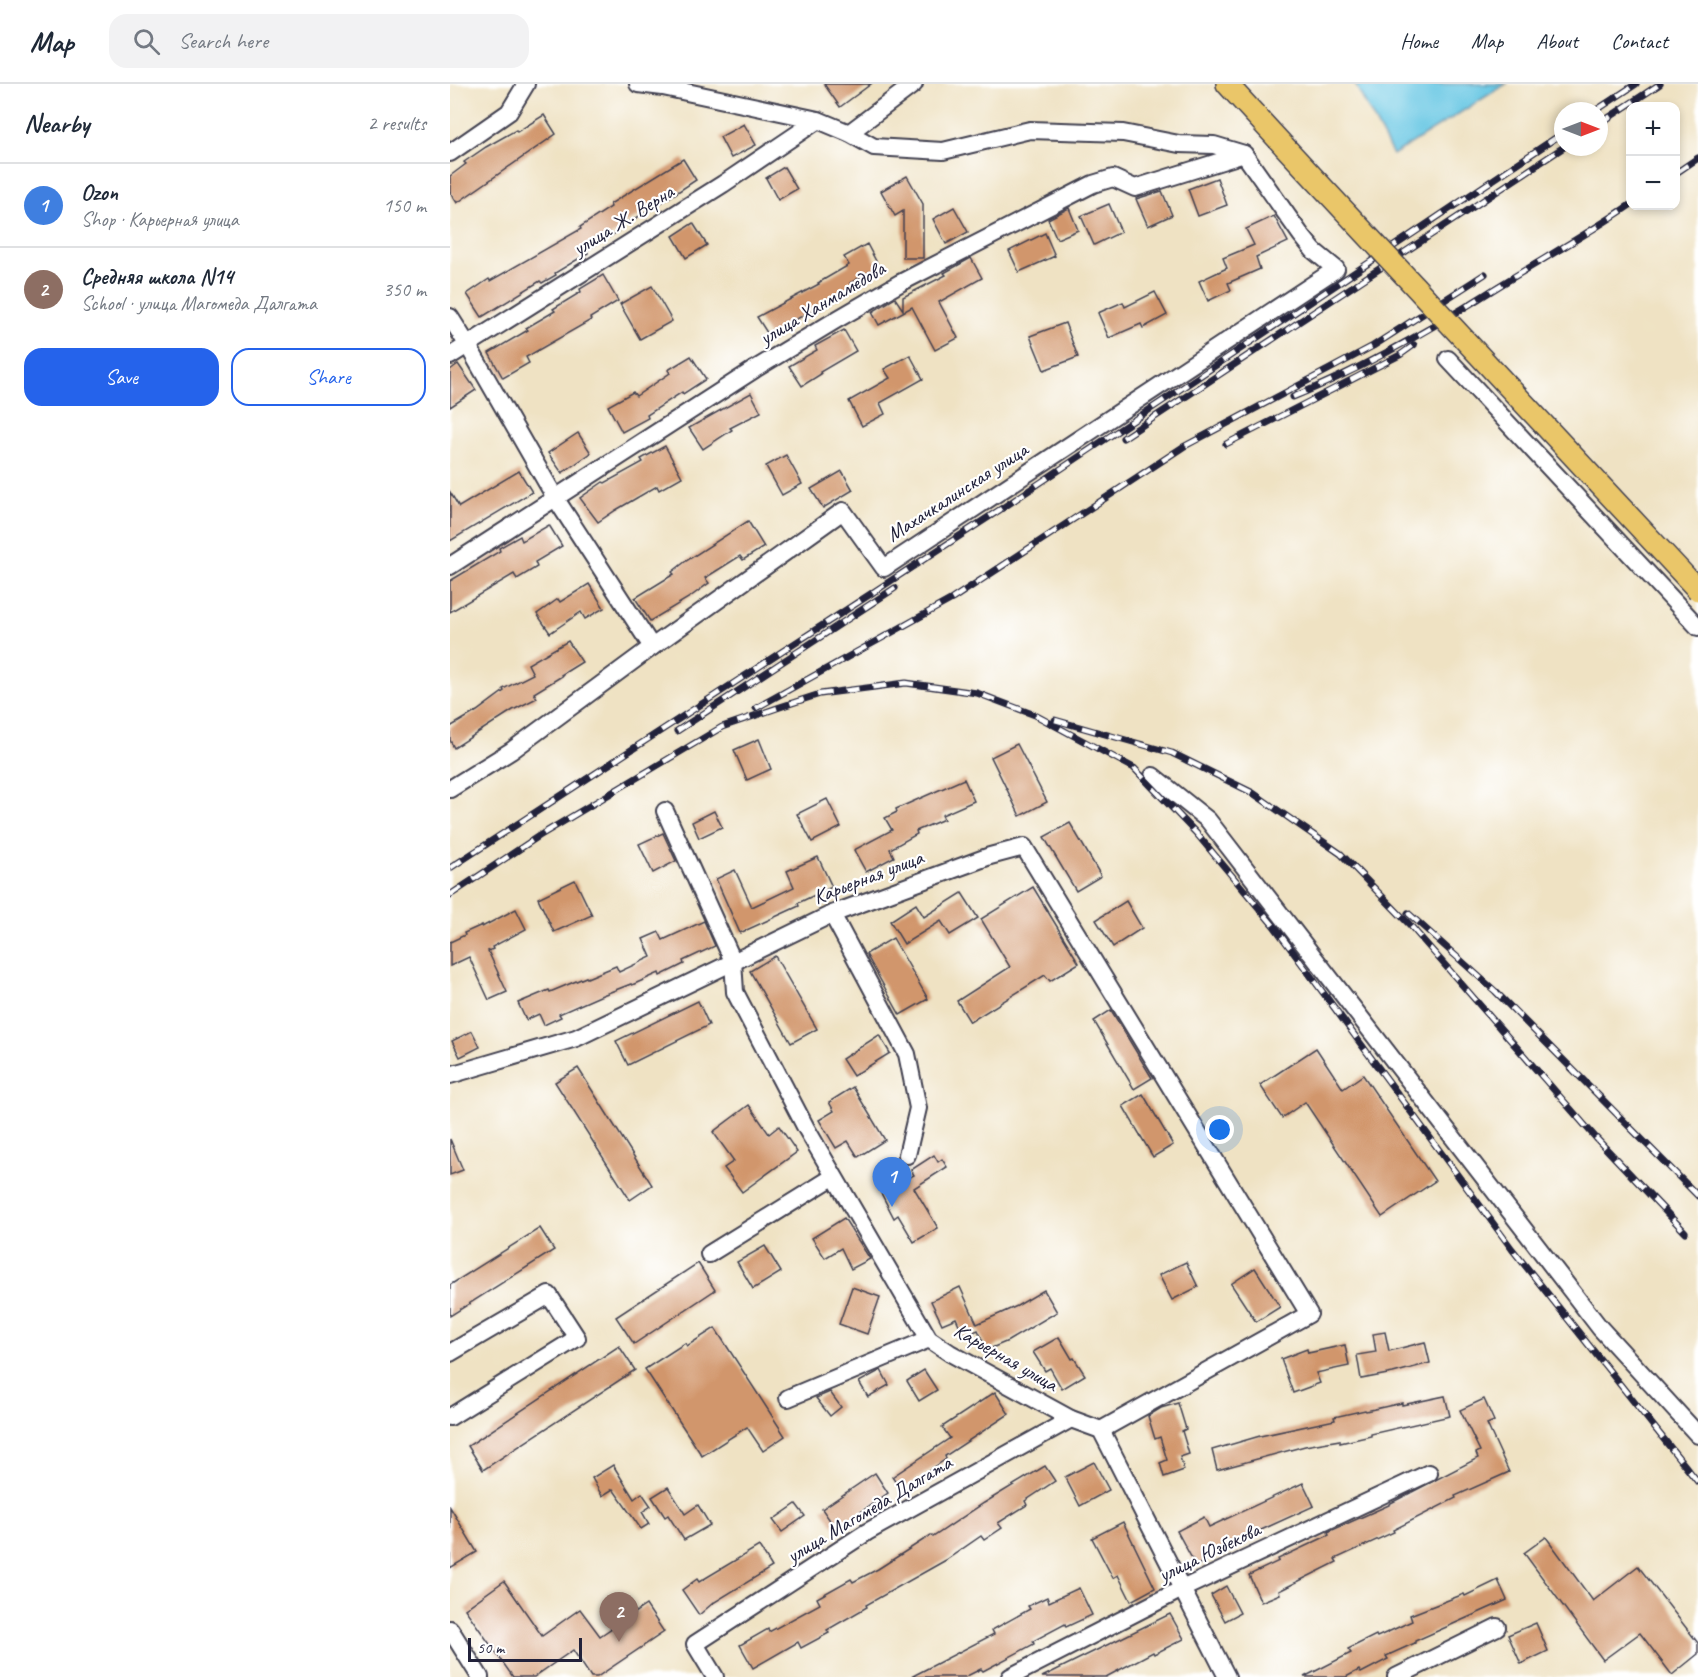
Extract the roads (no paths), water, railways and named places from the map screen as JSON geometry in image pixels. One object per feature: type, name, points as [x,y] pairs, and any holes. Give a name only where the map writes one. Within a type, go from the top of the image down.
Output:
[{"type":"main road","points":[[1227,84],[1698,590]]},
{"type":"street","points":[[450,153],[509,112],[526,84]]},
{"type":"street","points":[[638,84],[664,85],[818,120],[874,147],[943,151],[1030,129],[1123,133],[1179,144],[1214,145],[1244,154]]},
{"type":"street","points":[[849,133],[914,84]]},
{"type":"street","name":"улица Ж. Верна","points":[[450,356],[723,184],[818,120]]},
{"type":"street","name":"Махачкалинская улица","points":[[450,789],[512,750],[843,511],[884,568],[1336,269],[1314,251],[1301,235],[1244,154]]},
{"type":"street","name":"улица Ханмамедова","points":[[450,566],[755,369],[900,283],[1093,184],[1113,178],[1135,188],[1244,154]]},
{"type":"street","points":[[450,317],[556,499],[652,647]]},
{"type":"street","points":[[1448,359],[1698,627]]},
{"type":"street","points":[[1153,776],[1208,820],[1600,1328],[1698,1436]]},
{"type":"street","name":"Карьерная улица","points":[[450,1075],[576,1038],[734,960],[832,914],[990,856],[1024,847],[1309,1314],[1101,1430],[1071,1419],[950,1353],[929,1339],[833,1177],[735,992],[734,960],[665,811]]},
{"type":"street","points":[[832,914],[907,1054],[918,1108],[908,1155]]},
{"type":"street","points":[[709,1254],[833,1177]]},
{"type":"street","points":[[450,1353],[549,1295],[577,1338],[450,1417]]},
{"type":"street","points":[[788,1398],[929,1339]]},
{"type":"street","name":"улица Магомеда Далгата","points":[[715,1677],[694,1644],[867,1532],[1071,1419]]},
{"type":"street","points":[[1101,1430],[1227,1677]]},
{"type":"street","name":"улица Юзбекова","points":[[1010,1677],[1182,1589],[1429,1473]]},
{"type":"street","points":[[1396,1677],[1497,1628]]},
{"type":"street","points":[[450,1629],[480,1677]]},
{"type":"water","points":[[1355,84],[1506,84],[1393,155]]},
{"type":"railway","points":[[1608,102],[1636,84]]},
{"type":"railway","points":[[1608,118],[1660,84]]},
{"type":"railway","points":[[450,868],[1001,509],[1554,139]]},
{"type":"railway","points":[[1123,438],[1554,154]]},
{"type":"railway","points":[[1680,170],[1698,158]]},
{"type":"railway","points":[[1293,397],[1369,362],[1419,335],[1626,208]]},
{"type":"railway","points":[[756,708],[952,599],[1183,447],[1373,346],[1485,274]]},
{"type":"railway","points":[[1226,444],[1400,355],[1414,345]]},
{"type":"railway","points":[[677,731],[895,588]]},
{"type":"railway","points":[[450,895],[539,836],[722,727],[820,694],[906,683],[977,693],[1035,715],[1134,768],[1197,834],[1274,926],[1512,1249],[1698,1482]]},
{"type":"railway","points":[[1055,720],[1172,753],[1253,793],[1341,854],[1409,924],[1596,1138],[1685,1232]]},
{"type":"railway","points":[[1408,913],[1495,991],[1698,1196]]},
{"type":"place","name":"Ozon","points":[[892,1207]]},
{"type":"place","name":"Средняя школа N14","points":[[619,1642]]}]
